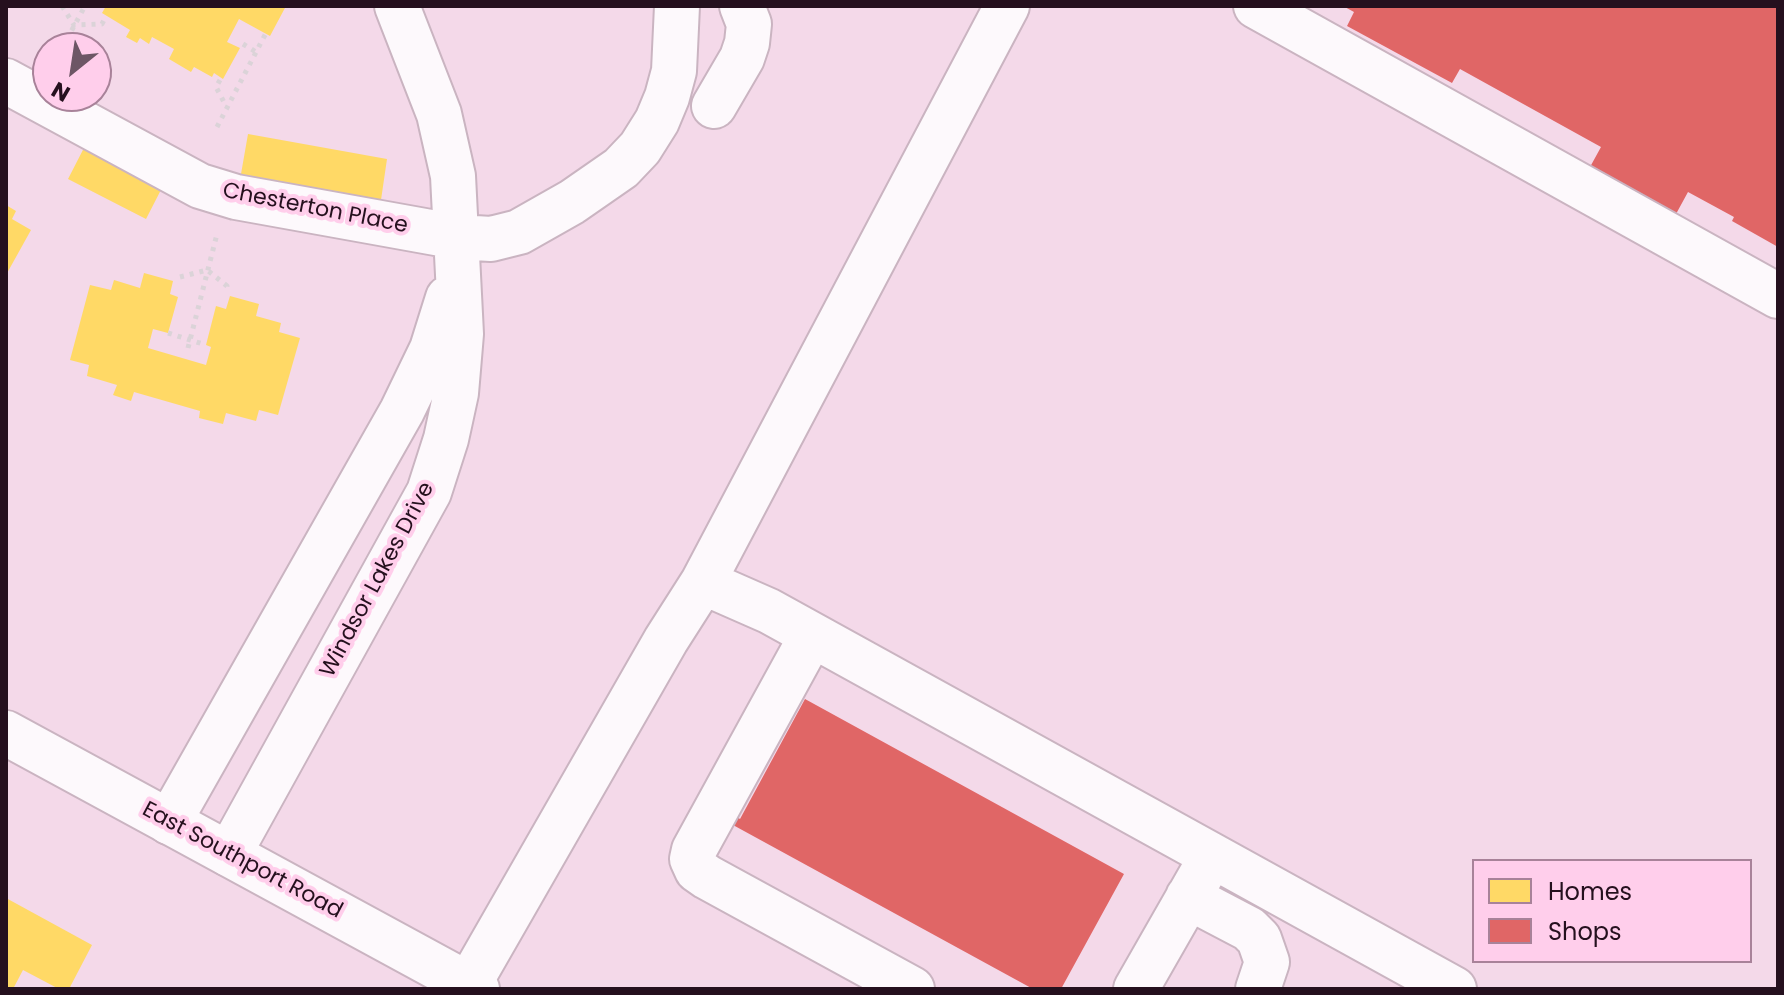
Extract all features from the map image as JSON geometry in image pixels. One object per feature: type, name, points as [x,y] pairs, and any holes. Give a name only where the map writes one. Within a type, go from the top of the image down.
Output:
[{"type":"street","name":"Windsor Lakes Drive","points":[[229,854],[429,492],[446,439],[456,393],[461,334],[458,237],[448,150],[439,114],[397,6]]},
{"type":"street","name":"Chesterton Place","points":[[6,81],[200,186],[227,194],[458,237],[491,239],[519,232],[594,188],[630,159],[648,136],[667,97],[674,71],[677,6]]},
{"type":"street","points":[[714,106],[742,58],[747,43],[749,24],[742,6]]},
{"type":"street","points":[[471,987],[666,640],[703,582],[1007,6]]},
{"type":"street","points":[[1256,6],[1778,296]]},
{"type":"street","name":"Windsor Lakes Drive","points":[[169,822],[402,411],[432,349],[452,285],[458,237]]},
{"type":"street","points":[[703,582],[769,611],[1212,856],[1391,974],[1454,989]]},
{"type":"street","points":[[812,635],[694,850],[692,859],[697,870],[707,877],[912,989]]},
{"type":"street","name":"East Southport Road","points":[[6,733],[471,987]]},
{"type":"street","points":[[1136,989],[1212,856]]},
{"type":"street","points":[[1188,897],[1249,929],[1259,939],[1267,962],[1258,989]]},
{"type":"path","points":[[62,6],[74,25]]},
{"type":"path","points":[[70,32],[85,6]]},
{"type":"path","points":[[74,25],[102,24],[105,18]]},
{"type":"path","points":[[217,127],[266,33]]},
{"type":"path","points":[[243,44],[256,52]]},
{"type":"path","points":[[220,80],[216,87],[227,107]]},
{"type":"path","points":[[188,348],[227,194]]},
{"type":"path","points":[[180,277],[207,270]]},
{"type":"path","points":[[207,270],[227,286],[226,292]]},
{"type":"path","points":[[168,333],[206,345]]},
{"type":"building: Homes","points":[[106,6],[286,6],[270,36],[239,19],[227,42],[240,48],[223,79],[194,67],[191,72],[169,59],[174,49],[152,37],[149,44],[140,38],[137,43],[126,37],[130,30],[102,13]]},
{"type":"building: Homes","points":[[248,134],[387,159],[381,200],[241,174]]},
{"type":"building: Homes","points":[[86,144],[164,184],[146,219],[68,179]]},
{"type":"building: Homes","points":[[6,205],[16,211],[12,219],[31,230],[6,275]]},
{"type":"building: Homes","points":[[144,273],[173,281],[170,294],[178,297],[168,333],[153,329],[148,348],[206,365],[211,347],[206,345],[216,306],[226,309],[230,296],[259,304],[256,316],[281,323],[279,332],[300,338],[278,415],[259,410],[256,421],[226,413],[223,424],[199,418],[200,411],[134,392],[131,401],[113,395],[117,385],[87,376],[89,365],[70,360],[90,285],[111,290],[114,280],[140,288]]},
{"type":"building: Homes","points":[[6,898],[92,945],[69,989],[59,989],[23,970],[13,989],[6,988]]},
{"type":"building: Shops","points":[[1343,6],[1778,6],[1778,247],[1732,221],[1734,217],[1688,192],[1670,225],[1584,178],[1601,147],[1460,69],[1452,83],[1347,26],[1354,12]]},
{"type":"building: Shops","points":[[805,699],[1124,874],[1061,989],[1033,989],[733,825],[737,817],[740,819]]}]
